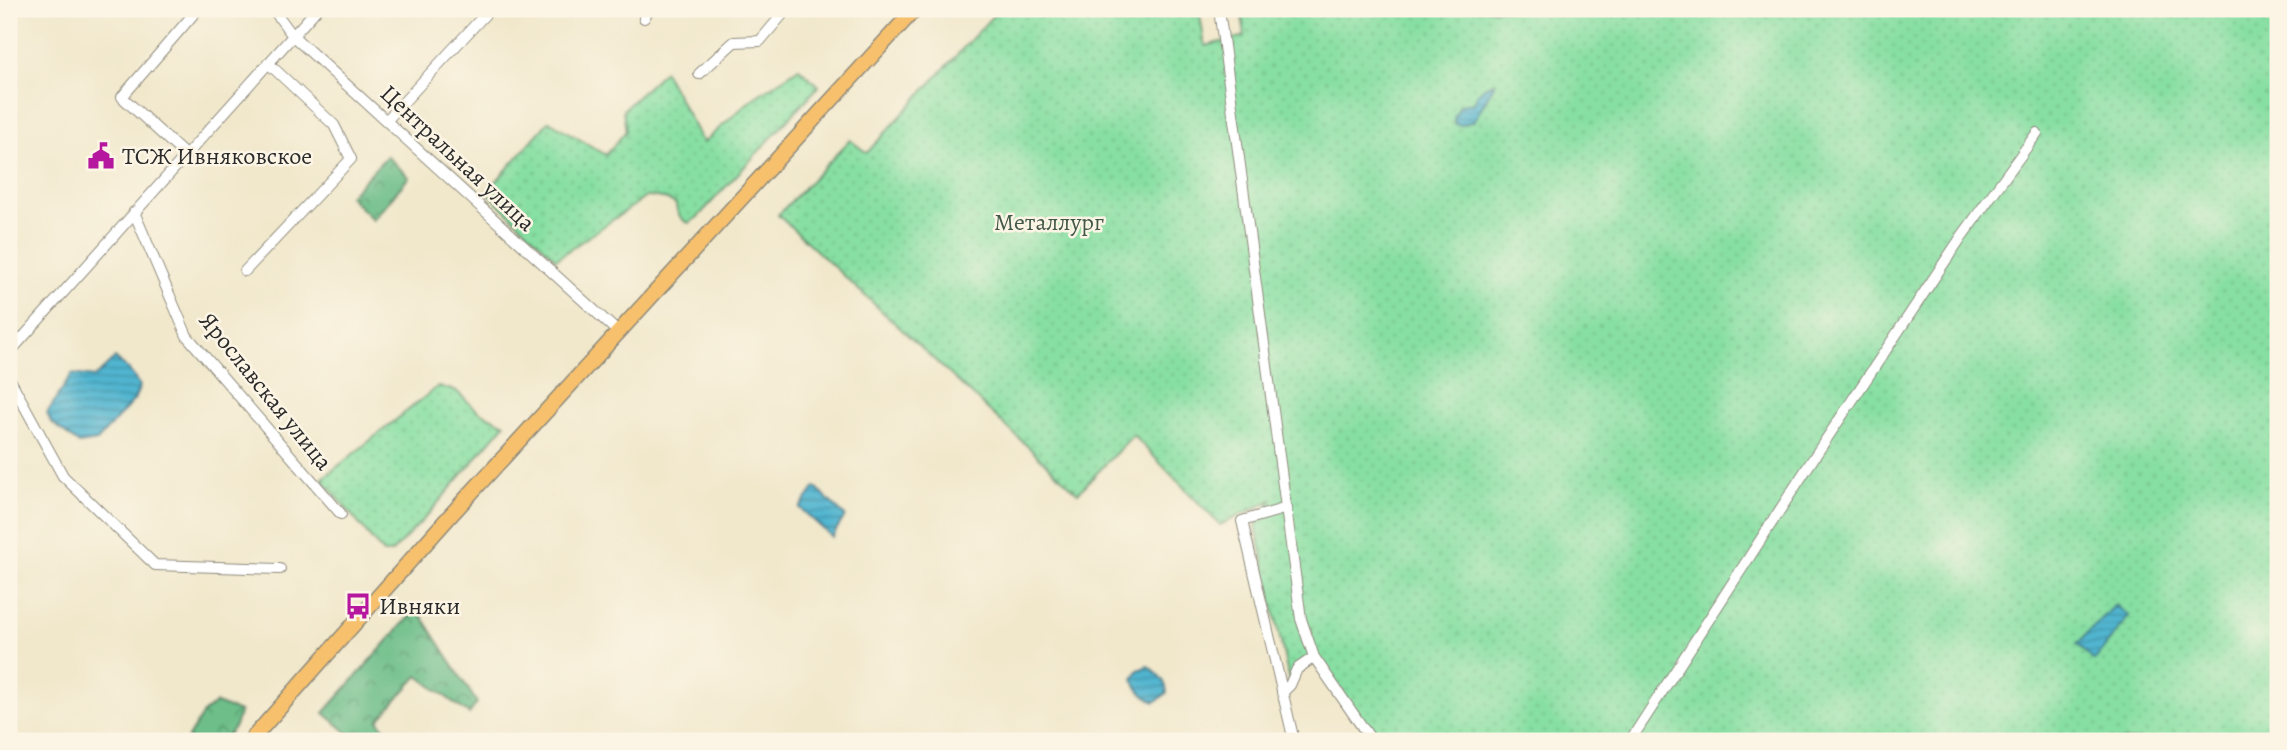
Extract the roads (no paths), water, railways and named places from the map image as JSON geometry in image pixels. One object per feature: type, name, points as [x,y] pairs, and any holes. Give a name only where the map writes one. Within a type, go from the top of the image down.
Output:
[{"type":"highway","points":[[250,741],[449,517],[915,9]]},
{"type":"street","name":"Центральная улица","points":[[273,9],[293,36],[619,333]]},
{"type":"street","points":[[9,353],[317,9]]},
{"type":"street","points":[[387,120],[490,9]]},
{"type":"street","points":[[699,74],[734,42],[760,41],[788,9]]},
{"type":"street","points":[[1219,9],[1301,620],[1314,657],[1372,741]]},
{"type":"street","points":[[185,155],[121,97],[197,10]]},
{"type":"street","points":[[244,271],[351,159],[334,125],[268,63]]},
{"type":"street","points":[[1630,741],[1946,259],[2019,154],[2037,133]]},
{"type":"street","name":"Ярославская улица","points":[[134,212],[187,336],[341,514]]},
{"type":"street","points":[[9,378],[63,476],[155,565],[280,569]]},
{"type":"street","points":[[1287,508],[1242,521],[1294,741]]},
{"type":"street","points":[[1282,693],[1290,685],[1297,669],[1314,657]]},
{"type":"water","points":[[1495,83],[1474,121],[1455,124],[1454,118],[1460,105],[1474,103],[1481,90]]},
{"type":"water","points":[[115,358],[129,370],[140,386],[134,400],[97,441],[79,444],[51,422],[47,413],[72,374],[95,377]]},
{"type":"water","points":[[815,487],[845,516],[832,537],[800,508]]},
{"type":"water","points":[[2115,605],[2129,616],[2094,661],[2077,644]]},
{"type":"water","points":[[1148,666],[1161,678],[1167,689],[1167,693],[1155,702],[1141,693],[1133,679],[1138,670]]},
{"type":"place","name":"ТСЖ Ивняковское","points":[[101,156]]},
{"type":"place","name":"Ивняки","points":[[358,606]]},
{"type":"park label","name":"Металлург","points":[[1049,222]]}]
